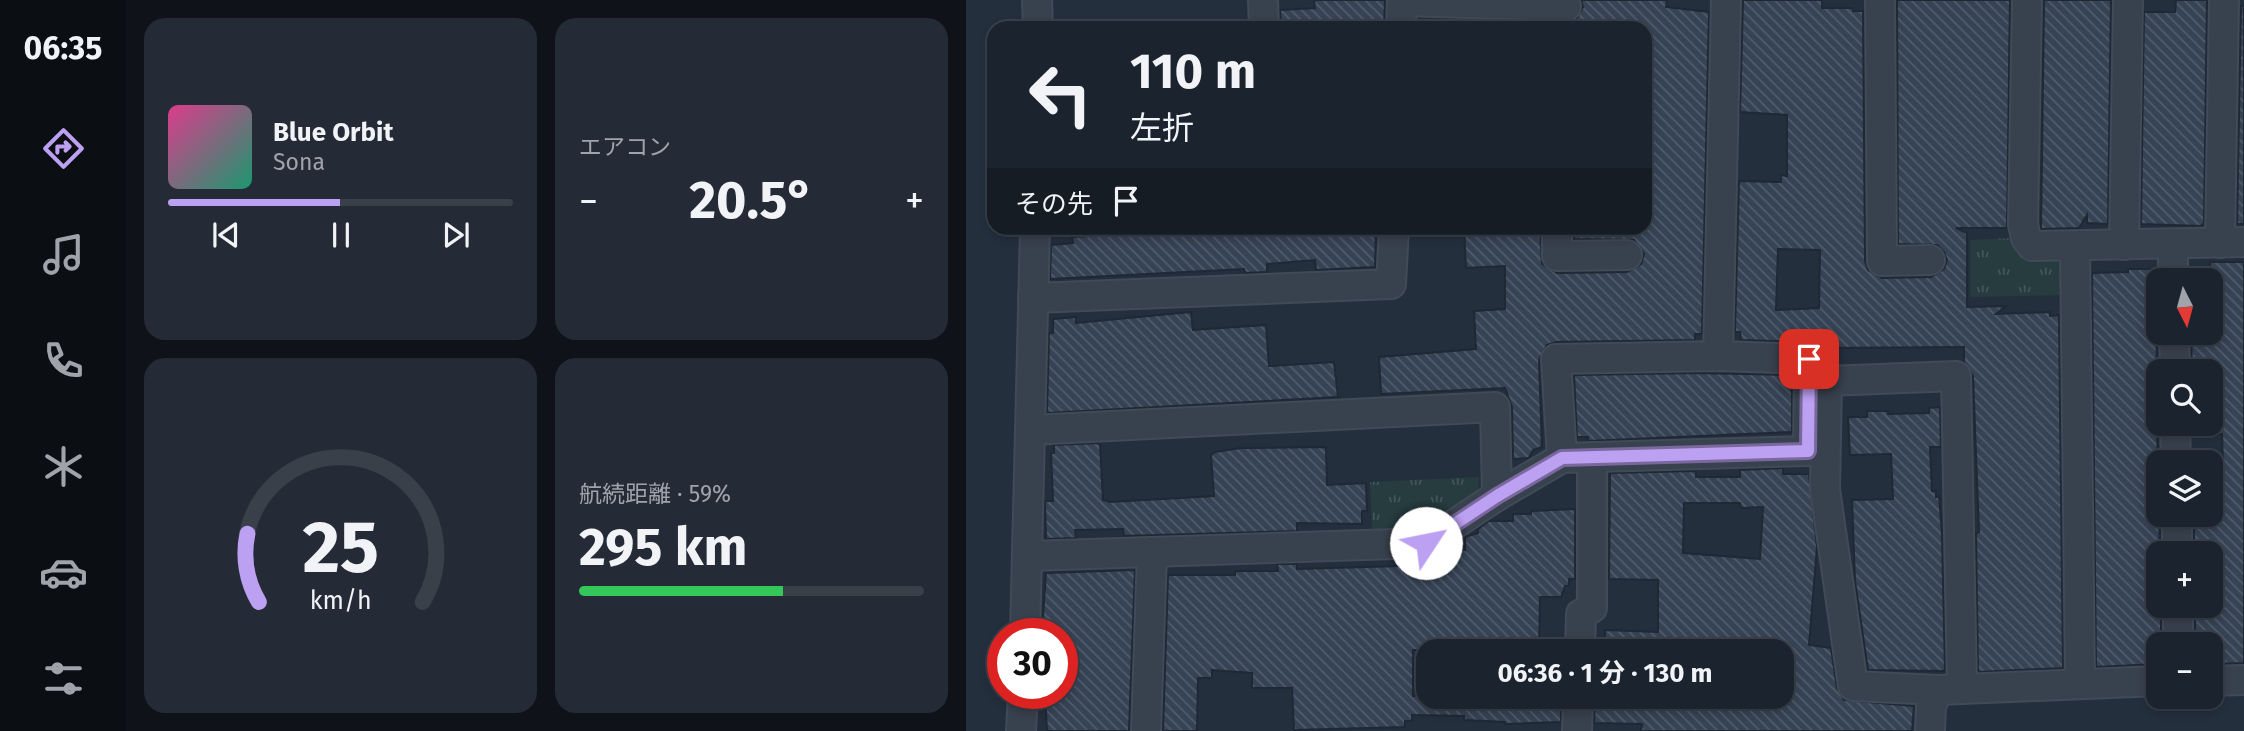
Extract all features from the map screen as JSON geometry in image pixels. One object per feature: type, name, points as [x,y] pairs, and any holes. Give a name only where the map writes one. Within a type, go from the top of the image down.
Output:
[{"type":"street","points":[[1037,0],[1038,21]]},
{"type":"street","points":[[1263,0],[1264,21]]},
{"type":"street","points":[[1401,21],[1402,0],[1566,11]]},
{"type":"street","points":[[1718,356],[1726,0]]},
{"type":"street","points":[[1880,0],[1882,261],[1930,260]]},
{"type":"street","points":[[2027,0],[2023,225],[2032,246],[2075,247],[2232,243],[2224,0]]},
{"type":"street","points":[[2124,245],[2128,0]]},
{"type":"street","points":[[1026,618],[1035,235]]},
{"type":"street","points":[[1033,298],[1391,285],[1394,235]]},
{"type":"street","points":[[1557,235],[1557,256],[1627,255]]},
{"type":"street","points":[[2173,244],[2173,268]]},
{"type":"street","points":[[2075,247],[2080,684]]},
{"type":"street","points":[[1028,556],[1426,543],[1497,496],[1562,458],[1808,451],[1809,359],[1718,356],[1556,359],[1562,458]]},
{"type":"street","points":[[1930,731],[1931,706],[1950,689],[1956,376],[1827,381],[1825,489],[1853,686],[1950,689],[2146,681]]},
{"type":"street","points":[[1030,430],[1495,407],[1497,496]]},
{"type":"street","points":[[1580,639],[1581,614],[1592,608],[1592,457]]},
{"type":"street","points":[[1146,731],[1152,553]]},
{"type":"street","points":[[2223,681],[2244,680]]},
{"type":"street","points":[[1021,731],[1022,709]]},
{"type":"street","points":[[1577,731],[1578,709]]},
{"type":"green space","points":[[2013,238],[2031,259],[2054,258],[2063,266],[2065,295],[1970,297],[1970,240]]},
{"type":"green space","points":[[1479,477],[1478,490],[1422,527],[1372,529],[1370,482]]},
{"type":"building","points":[[1314,0],[1385,0],[1384,21],[1281,21],[1280,10],[1315,8]]},
{"type":"building","points":[[1581,0],[1667,0],[1666,7],[1709,12],[1702,334],[1695,334],[1695,340],[1556,342],[1547,345],[1539,360],[1542,447],[1533,450],[1529,458],[1513,459],[1512,407],[1505,388],[1381,394],[1379,357],[1476,349],[1474,311],[1505,309],[1505,266],[1466,268],[1464,235],[1540,235],[1542,264],[1557,273],[1627,272],[1641,264],[1644,254],[1634,240],[1574,239],[1574,235],[1652,235],[1652,21],[1576,21],[1583,7]]},
{"type":"building","points":[[1743,0],[1822,0],[1822,8],[1853,8],[1853,11],[1863,11],[1865,261],[1868,270],[1882,278],[1931,277],[1944,269],[1947,260],[1937,245],[1898,244],[1897,0],[2010,0],[2007,228],[1956,228],[1967,233],[1967,307],[2006,306],[1996,314],[2050,312],[2050,316],[2059,315],[2063,668],[1978,672],[1976,533],[1979,532],[1973,376],[1964,362],[1964,347],[1821,348],[1810,342],[1741,340],[1740,332],[1735,332],[1739,181],[1781,182],[1781,175],[1787,176],[1787,115],[1740,112]],"holes":[[[1778,249],[1820,250],[1819,308],[1776,310]]]},
{"type":"building","points":[[2044,0],[2111,0],[2108,224],[2087,223],[2087,215],[2079,228],[2041,229]]},
{"type":"building","points":[[2176,0],[2207,0],[2204,223],[2201,226],[2141,224],[2144,12],[2175,12]]},
{"type":"building","points":[[2241,6],[2244,6],[2244,224],[2237,224]]},
{"type":"building","points":[[1376,235],[1375,267],[1316,270],[1315,260],[1267,264],[1267,272],[1245,273],[1244,269],[1050,279],[1051,245],[1073,243],[1072,237]]},
{"type":"building","points":[[2210,262],[2244,262],[2244,663],[2223,664],[2223,632],[2195,632],[2195,618],[2223,618],[2223,541],[2194,541],[2194,527],[2223,527],[2223,359],[2192,359],[2191,345],[2223,345],[2223,268],[2210,268]]},
{"type":"building","points":[[2128,269],[2146,269],[2146,345],[2157,345],[2157,359],[2146,359],[2146,436],[2157,436],[2157,450],[2146,450],[2146,527],[2160,527],[2159,541],[2146,541],[2146,618],[2161,618],[2161,632],[2146,632],[2146,665],[2096,667],[2092,273],[2128,272]]},
{"type":"building","points":[[1191,312],[1193,330],[1266,325],[1269,366],[1334,362],[1338,397],[1047,413],[1049,333],[1053,333],[1053,319],[1076,317],[1076,323]]},
{"type":"building","points":[[1574,375],[1792,375],[1792,432],[1588,441],[1588,437],[1577,437]]},
{"type":"building","points":[[1940,407],[1941,447],[1930,447],[1932,491],[1936,491],[1936,497],[1939,496],[1942,534],[1945,671],[1868,670],[1855,581],[1852,500],[1893,499],[1891,454],[1850,455],[1848,417],[1867,417],[1867,411],[1888,411],[1888,414],[1929,413],[1929,408]]},
{"type":"building","points":[[1100,443],[1103,500],[1110,502],[1214,496],[1211,455],[1215,452],[1241,448],[1326,447],[1327,485],[1366,483],[1367,511],[1362,511],[1362,524],[1297,523],[1297,531],[1124,536],[1123,529],[1075,530],[1076,538],[1046,539],[1045,501],[1053,501],[1051,453],[1054,453],[1054,445]]},
{"type":"building","points":[[1783,468],[1783,474],[1809,474],[1817,547],[1809,645],[1831,648],[1837,688],[1844,700],[1914,706],[1912,731],[1641,731],[1642,724],[1594,723],[1595,709],[1794,709],[1794,639],[1605,639],[1605,630],[1658,632],[1658,580],[1609,579],[1610,473],[1696,471],[1696,477],[1740,477],[1740,470]],"holes":[[[1684,503],[1740,503],[1741,508],[1763,507],[1760,559],[1683,553]]]},
{"type":"building","points":[[1575,509],[1575,579],[1569,579],[1569,586],[1565,586],[1561,597],[1540,597],[1539,639],[1416,639],[1416,650],[1413,650],[1413,696],[1416,696],[1416,709],[1561,709],[1561,722],[1505,724],[1464,720],[1464,716],[1412,715],[1412,721],[1405,721],[1405,727],[1294,730],[1292,688],[1252,688],[1252,673],[1212,670],[1212,678],[1198,678],[1197,731],[1163,731],[1168,575],[1235,575],[1235,571],[1278,571],[1277,564],[1297,564],[1297,569],[1436,565],[1436,557],[1445,550],[1465,550],[1465,537],[1478,533],[1478,529],[1489,521],[1513,521],[1513,514],[1531,514],[1531,511]]},
{"type":"building","points":[[1135,570],[1129,731],[1047,731],[1046,709],[1078,709],[1078,618],[1043,618],[1046,573]]},
{"type":"route","points":[[1426,543],[1497,496],[1562,458],[1808,451],[1809,359]]}]
